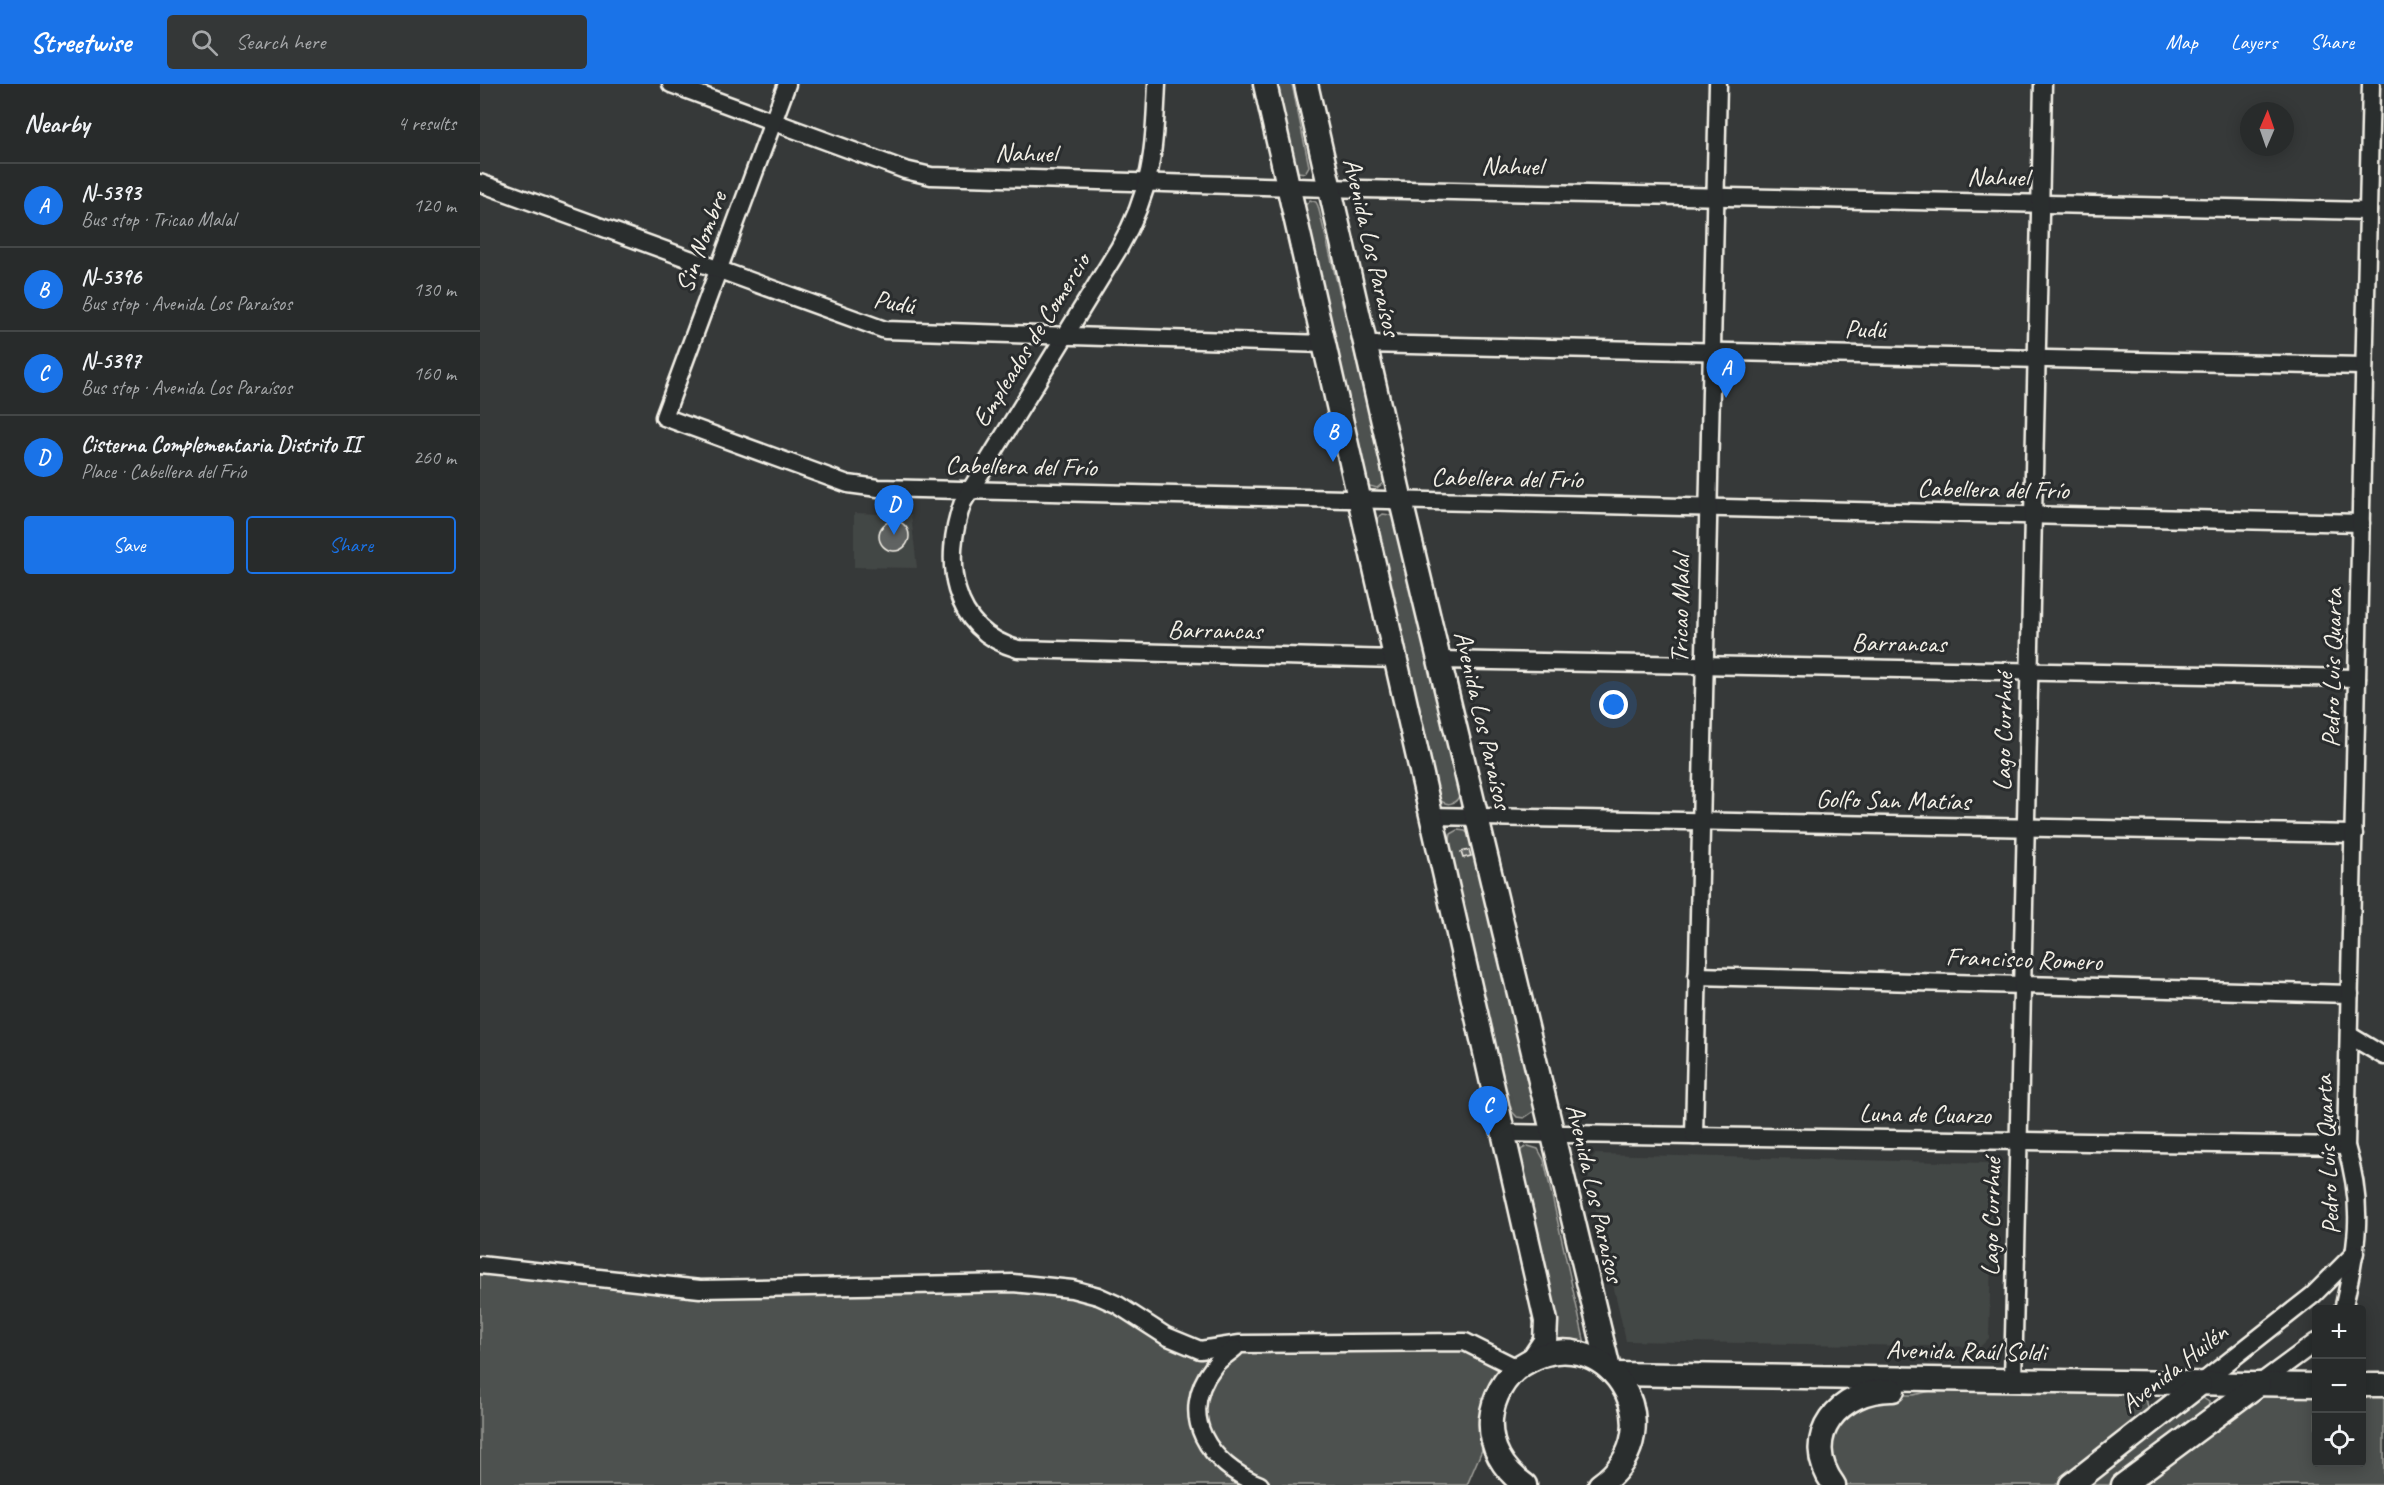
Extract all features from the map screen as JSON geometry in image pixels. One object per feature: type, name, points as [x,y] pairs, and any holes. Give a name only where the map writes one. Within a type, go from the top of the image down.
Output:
[{"type":"main road","points":[[1265,84],[1547,1326],[1545,1341],[1525,1364],[1504,1382],[1494,1401],[1492,1436],[1506,1468],[1525,1485]]},
{"type":"main road","name":"Avenida Los Paraísos","points":[[1306,84],[1401,501],[1552,1133],[1612,1371],[1630,1400],[1634,1432],[1624,1463],[1600,1485]]},
{"type":"main road","points":[[1525,1364],[1557,1352],[1575,1353],[1593,1358],[1612,1371]]},
{"type":"main road","name":"Avenida Raúl Soldi","points":[[1612,1371],[1953,1380],[2312,1385]]},
{"type":"main road","points":[[1834,1485],[1825,1470],[1821,1447],[1826,1426],[1839,1407],[1866,1392],[1917,1389],[1953,1380]]},
{"type":"main road","name":"Avenida Huilén","points":[[2071,1485],[2200,1384]]},
{"type":"main road","points":[[2123,1485],[2259,1384]]},
{"type":"main road","points":[[2366,1385],[2384,1385]]},
{"type":"street","name":"Nahuel","points":[[671,84],[922,175],[1288,187],[2368,211]]},
{"type":"street","name":"Sin Nombre","points":[[664,417],[787,84]]},
{"type":"street","name":"Empleados de Comercio","points":[[1033,650],[1018,649],[990,638],[979,628],[962,604],[953,573],[955,529],[968,490],[1134,222],[1148,182],[1154,140],[1157,84]]},
{"type":"street","name":"Tricao Malal","points":[[1694,1136],[1718,84]]},
{"type":"street","name":"Lago Currhué","points":[[2013,1380],[2043,84]]},
{"type":"street","name":"Pedro Luis Quarta","points":[[2344,1305],[2356,1252],[2358,1195],[2346,1146],[2371,84]]},
{"type":"street","name":"Pudú","points":[[480,183],[885,330],[1324,344]]},
{"type":"street","name":"Pudú","points":[[1365,344],[2364,366]]},
{"type":"street","name":"Cabellera del Frío","points":[[664,417],[848,484],[878,488],[2361,523]]},
{"type":"street","name":"Barrancas","points":[[1033,650],[1396,659]]},
{"type":"street","name":"Barrancas","points":[[1439,660],[2357,678]]},
{"type":"street","name":"Golfo San Matías","points":[[1431,816],[2354,834]]},
{"type":"street","name":"Francisco Romero","points":[[1697,976],[2350,994]]},
{"type":"street","points":[[2349,1035],[2384,1056]]},
{"type":"street","name":"Luna de Cuarzo","points":[[1503,1133],[2346,1146]]},
{"type":"street","name":"Pedro Luis Quarta","points":[[2313,1295],[2356,1252]]},
{"type":"street","points":[[480,1265],[700,1289],[1013,1283],[1042,1285],[1098,1296],[1118,1305],[1166,1336],[1200,1350],[1240,1344],[1465,1342],[1525,1364]]},
{"type":"street","name":"Avenida Huilén","points":[[2200,1384],[2313,1295]]},
{"type":"street","points":[[1240,1344],[1215,1365],[1205,1381],[1198,1398],[1198,1417],[1202,1434],[1214,1456],[1230,1470],[1260,1485]]},
{"type":"street","points":[[2259,1384],[2312,1345]]},
{"type":"shaded area","points":[[1277,84],[1292,84],[1309,166],[1305,173],[1298,172],[1295,168]]},
{"type":"shaded area","points":[[1310,200],[1316,202],[1318,206],[1384,472],[1383,483],[1377,488],[1366,485],[1304,207]]},
{"type":"shaded area","points":[[854,513],[911,515],[917,568],[854,567]]},
{"type":"shaded area","points":[[1383,514],[1390,515],[1395,520],[1460,793],[1454,802],[1448,804],[1438,798],[1375,520]]},
{"type":"shaded area","points":[[1458,830],[1465,831],[1471,836],[1534,1105],[1534,1111],[1524,1118],[1517,1117],[1509,1108],[1449,845],[1451,834]]},
{"type":"shaded area","points":[[1528,1146],[1538,1149],[1544,1160],[1585,1344],[1557,1345],[1518,1156],[1522,1149]]},
{"type":"shaded area","points":[[1595,1154],[1986,1163],[1993,1171],[1989,1338],[1980,1347],[1626,1341],[1586,1166]]},
{"type":"shaded area","points":[[480,1265],[665,1287],[1072,1289],[1183,1344],[1465,1342],[1517,1368],[1467,1485],[480,1485]]},
{"type":"shaded area","points":[[1940,1389],[2134,1393],[2146,1398],[2148,1408],[2143,1417],[2055,1485],[1839,1485],[1830,1472],[1832,1424],[1883,1395],[1913,1395]]},
{"type":"shaded area","points":[[2312,1394],[2312,1467],[2366,1467],[2366,1395],[2384,1396],[2384,1485],[2144,1485],[2258,1395]]},
{"type":"shaded area","points":[[2203,1398],[2209,1402],[2208,1410],[2109,1485],[2087,1485]]},
{"type":"building","points":[[894,521],[905,525],[909,536],[905,547],[894,551],[883,547],[879,536],[883,525]]},
{"type":"building","points":[[1469,850],[1471,856],[1463,858],[1461,852]]},
{"type":"place","name":"N-5393","points":[[1726,398]]},
{"type":"place","name":"N-5396","points":[[1333,462]]},
{"type":"place","name":"Cisterna Complementaria Distrito II","points":[[894,535]]},
{"type":"place","name":"N-5397","points":[[1488,1136]]}]
